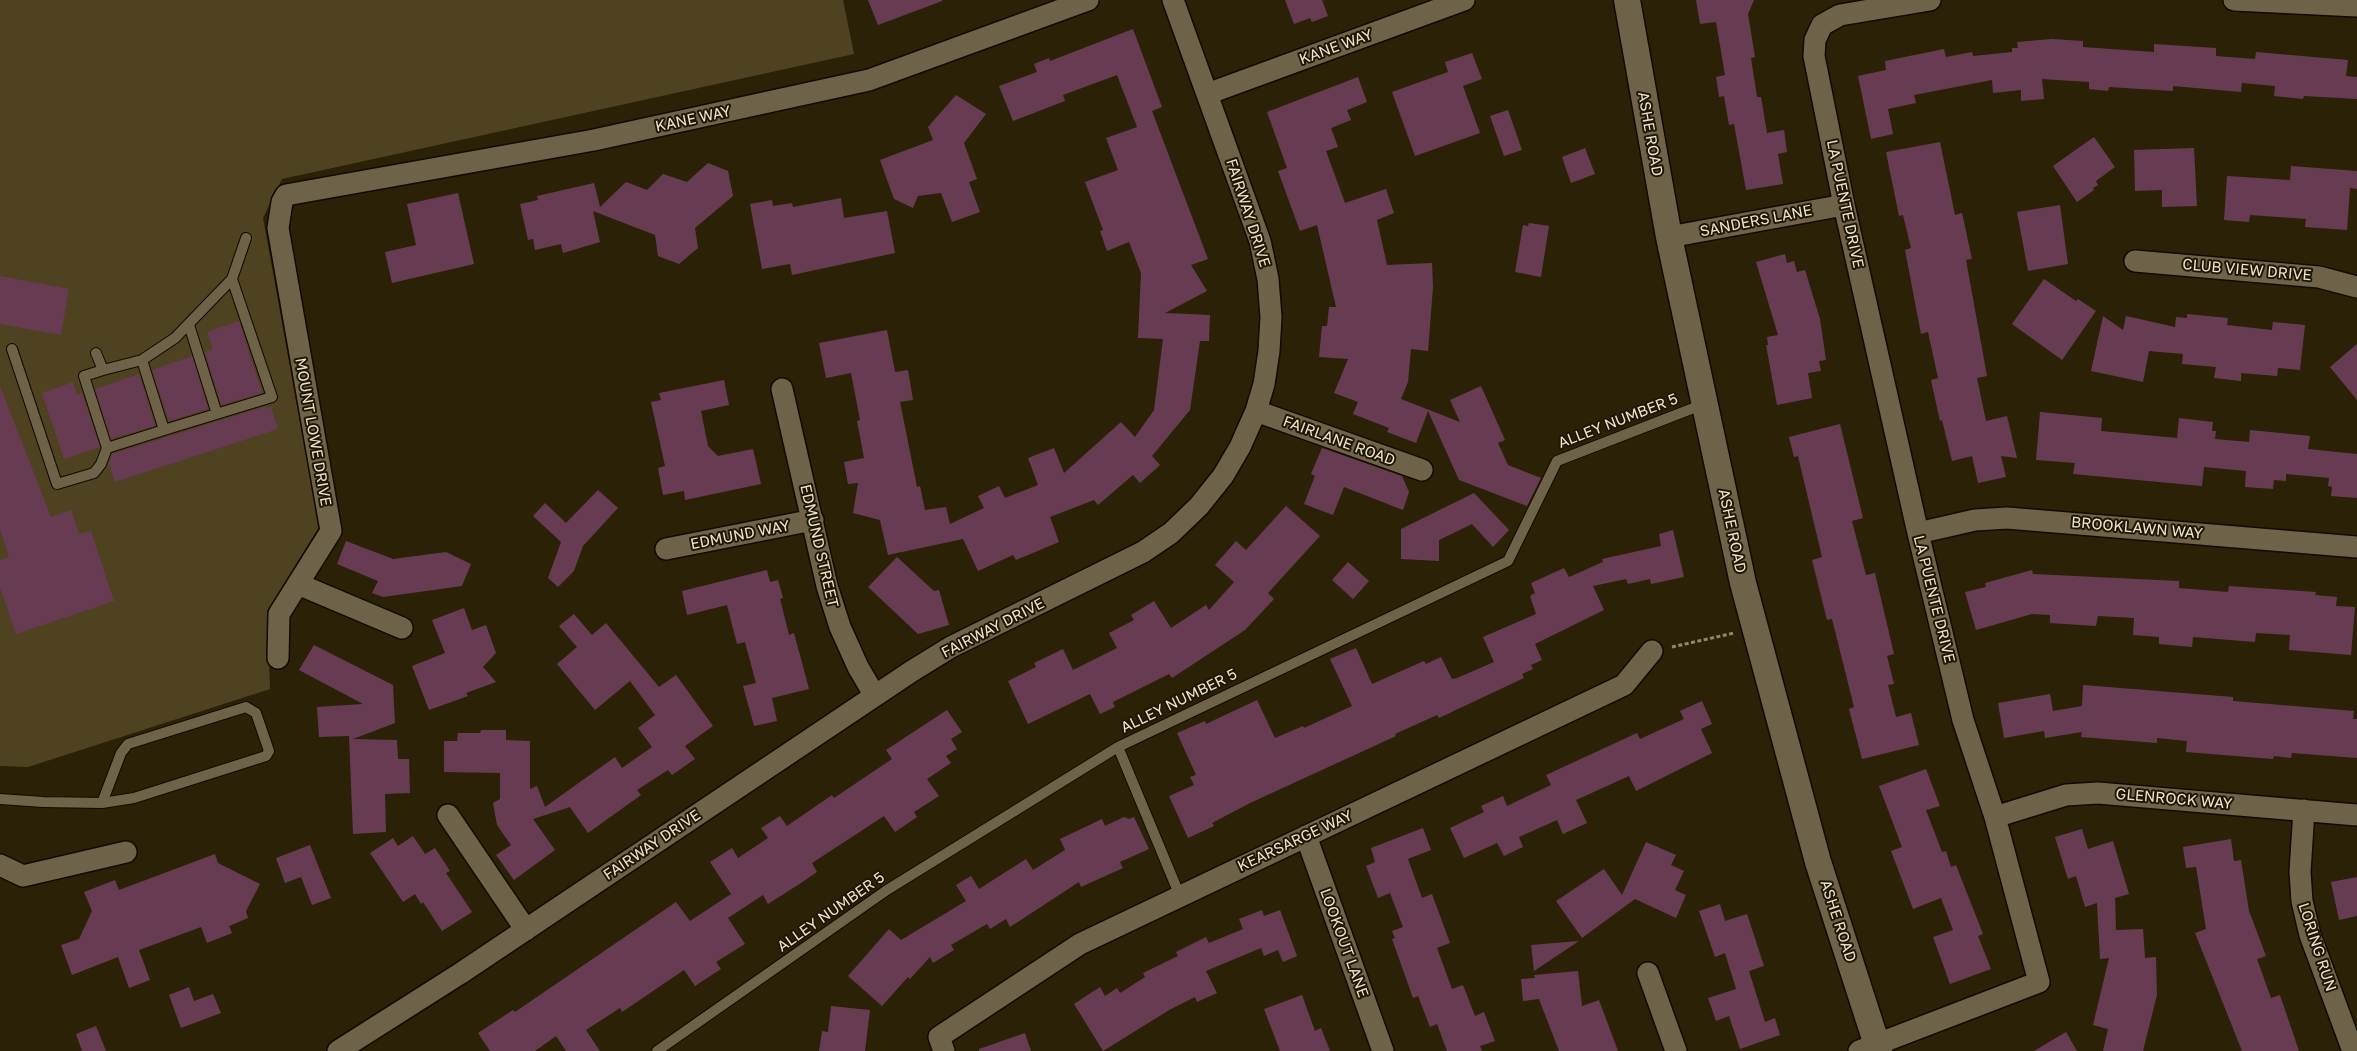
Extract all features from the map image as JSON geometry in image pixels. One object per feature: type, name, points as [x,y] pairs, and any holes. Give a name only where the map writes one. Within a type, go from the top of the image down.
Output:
[{"type":"street","name":"KANE WAY","points":[[286,195],[594,140],[869,80],[1088,0]]},
{"type":"street","name":"FAIRWAY DRIVE","points":[[338,1051],[526,930],[950,647],[1114,569],[1143,552],[1171,533],[1199,506],[1223,476],[1240,447],[1256,411],[1264,384],[1269,351],[1271,317],[1268,278],[1260,241],[1173,0]]},
{"type":"street","name":"KANE WAY","points":[[1207,94],[1464,0]]},
{"type":"street","name":"ASHE ROAD","points":[[1627,0],[1669,238],[1743,583],[1872,1049]]},
{"type":"street","name":"LA PUENTE DRIVE","points":[[1872,1049],[2039,982],[1994,817],[1964,720],[1918,533],[1844,205],[1814,56],[1816,40],[1822,25],[1840,15],[1930,0]]},
{"type":"street","points":[[2234,0],[2357,6]]},
{"type":"street","name":"MOUNT LOWE DRIVE","points":[[278,658],[279,614],[330,531],[278,228],[282,202],[286,195]]},
{"type":"street","name":"SANDERS LANE","points":[[1669,238],[1844,205]]},
{"type":"street","name":"CLUB VIEW DRIVE","points":[[2135,261],[2320,277],[2357,287]]},
{"type":"street","name":"EDMUND STREET","points":[[782,389],[813,520],[826,586],[840,628],[858,667],[875,696]]},
{"type":"street","name":"FAIRLANE ROAD","points":[[1256,411],[1422,470]]},
{"type":"street","name":"BROOKLAWN WAY","points":[[1918,533],[1975,520],[2008,518],[2357,547]]},
{"type":"street","name":"EDMUND WAY","points":[[666,549],[813,520]]},
{"type":"street","points":[[298,584],[402,628]]},
{"type":"street","name":"KEARSARGE WAY","points":[[941,1044],[1080,944],[1624,685],[1652,651]]},
{"type":"street","name":"GLENROCK WAY","points":[[1994,817],[2066,795],[2098,793],[2357,815]]},
{"type":"street","name":"LORING RUN","points":[[2304,810],[2300,872],[2302,901],[2310,935],[2353,1051]]},
{"type":"street","points":[[448,816],[526,930]]},
{"type":"street","name":"LOOKOUT LANE","points":[[1306,836],[1383,1051]]},
{"type":"street","points":[[0,865],[23,876],[126,852]]},
{"type":"street","points":[[1648,973],[1676,1051]]},
{"type":"lane","points":[[12,349],[57,484],[94,473],[101,464],[107,448],[84,376],[142,360],[175,338],[190,325],[232,279],[246,238]]},
{"type":"lane","points":[[107,448],[272,397],[232,279]]},
{"type":"lane","points":[[190,325],[217,414]]},
{"type":"lane","points":[[96,353],[103,370]]},
{"type":"lane","points":[[142,360],[164,430]]},
{"type":"lane","name":"ALLEY NUMBER 5","points":[[657,1051],[887,890],[1118,747],[1508,561],[1557,461],[1704,404]]},
{"type":"lane","points":[[0,799],[102,803],[134,798],[266,756],[269,750],[256,713],[246,707],[128,744],[121,753],[102,803]]},
{"type":"lane","points":[[1118,747],[1180,896]]},
{"type":"path","points":[[1652,651],[1755,628]]},
{"type":"shaded area","points":[[0,0],[843,0],[854,54],[282,179],[263,218],[319,527],[267,611],[270,689],[28,767],[0,766]]},
{"type":"building","points":[[868,0],[942,0],[942,1],[878,25]]},
{"type":"building","points":[[1285,0],[1322,0],[1328,16],[1312,22],[1310,18],[1294,24]]},
{"type":"building","points":[[1696,0],[1754,0],[1748,14],[1755,57],[1751,58],[1757,97],[1761,97],[1767,133],[1784,130],[1787,152],[1778,154],[1783,184],[1746,190],[1734,124],[1729,125],[1724,96],[1719,97],[1716,77],[1725,75],[1716,22],[1700,24]]},
{"type":"building","points":[[1133,29],[1162,107],[1152,111],[1208,259],[1191,265],[1207,291],[1165,313],[1210,315],[1209,341],[1200,341],[1190,410],[1152,456],[1160,465],[1140,483],[1133,475],[1098,505],[1094,500],[1050,517],[1059,542],[1016,560],[1013,555],[978,571],[963,539],[888,555],[880,520],[853,513],[858,483],[848,484],[844,462],[864,458],[857,421],[860,420],[851,373],[826,378],[819,343],[887,330],[895,372],[908,370],[913,400],[900,402],[917,487],[920,486],[925,510],[946,507],[950,524],[984,508],[978,496],[999,486],[1005,498],[1038,485],[1028,458],[1054,448],[1064,473],[1121,422],[1135,437],[1154,410],[1163,339],[1138,338],[1141,273],[1129,242],[1107,251],[1100,231],[1103,230],[1085,182],[1118,170],[1106,138],[1137,127],[1117,75],[1063,95],[1065,101],[1013,121],[999,86],[1037,72],[1034,64],[1049,58],[1050,61]]},
{"type":"building","points":[[2052,39],[2083,41],[2083,47],[2111,49],[2154,52],[2154,44],[2216,48],[2216,56],[2255,59],[2256,52],[2348,60],[2346,76],[2357,77],[2357,99],[2304,96],[2303,99],[2274,96],[2275,86],[2242,83],[2241,92],[2173,86],[2173,91],[2109,87],[2108,91],[2089,89],[2089,82],[2042,79],[2044,99],[2021,101],[2021,90],[1993,93],[1992,80],[1914,95],[1916,103],[1888,109],[1893,134],[1871,139],[1858,76],[1886,70],[1885,61],[1944,49],[1946,57],[1972,52],[1973,56],[2012,52],[2012,48],[2018,48],[2017,42]]},
{"type":"building","points":[[1472,53],[1482,79],[1463,86],[1480,133],[1415,156],[1392,92],[1448,72],[1445,62]]},
{"type":"building","points":[[1358,77],[1367,102],[1347,110],[1351,120],[1331,128],[1338,147],[1326,151],[1345,203],[1386,189],[1394,213],[1377,220],[1387,265],[1432,263],[1433,287],[1428,351],[1411,349],[1408,382],[1401,399],[1460,422],[1450,400],[1481,386],[1505,440],[1498,443],[1508,465],[1541,478],[1527,506],[1459,480],[1428,411],[1416,443],[1387,432],[1389,428],[1353,414],[1358,402],[1334,393],[1348,359],[1319,357],[1322,326],[1327,326],[1329,307],[1336,307],[1317,225],[1300,231],[1278,171],[1287,168],[1267,112]]},
{"type":"building","points":[[956,95],[986,114],[964,143],[977,179],[969,182],[980,212],[952,222],[941,193],[918,196],[913,208],[894,199],[880,160],[933,140],[928,127]]},
{"type":"building","points":[[1508,110],[1522,150],[1504,156],[1490,116]]},
{"type":"building","points":[[2094,137],[2115,167],[2096,181],[2098,185],[2093,188],[2094,190],[2077,202],[2053,166]]},
{"type":"building","points":[[1940,142],[1955,215],[1962,213],[1972,259],[1966,260],[1987,376],[1977,378],[1986,421],[2007,416],[2017,458],[2001,456],[2006,477],[1978,483],[1972,456],[1952,461],[1942,420],[1940,421],[1931,380],[1938,378],[1928,332],[1921,334],[1905,250],[1911,248],[1903,215],[1899,216],[1886,152]]},
{"type":"building","points":[[1585,148],[1595,174],[1571,183],[1562,157]]},
{"type":"building","points":[[2194,148],[2197,206],[2162,207],[2162,190],[2135,191],[2134,150]]},
{"type":"building","points":[[708,163],[728,171],[733,196],[695,228],[698,248],[679,264],[658,256],[655,235],[593,211],[600,242],[563,253],[561,244],[535,250],[533,239],[528,240],[520,204],[538,200],[537,196],[594,183],[600,207],[626,182],[647,190],[663,174],[687,182]]},
{"type":"building","points":[[2291,166],[2357,171],[2357,189],[2350,188],[2347,230],[2305,227],[2306,219],[2250,215],[2249,222],[2224,220],[2227,176],[2290,180]]},
{"type":"building","points":[[458,193],[474,264],[392,283],[385,252],[416,245],[407,204]]},
{"type":"building","points":[[841,198],[844,218],[887,211],[895,253],[792,275],[790,264],[762,269],[750,204],[772,200],[773,206],[792,203],[793,207]]},
{"type":"building","points":[[2060,205],[2068,264],[2028,271],[2017,212]]},
{"type":"building","points":[[1529,223],[1549,226],[1541,277],[1515,272],[1523,225],[1528,226]]},
{"type":"building","points":[[1785,254],[1787,263],[1794,261],[1797,272],[1805,270],[1820,319],[1826,360],[1819,361],[1821,371],[1808,373],[1812,398],[1777,405],[1766,345],[1768,345],[1767,337],[1778,335],[1756,262]]},
{"type":"building","points":[[0,276],[69,289],[61,335],[0,324]]},
{"type":"building","points":[[2044,279],[2076,301],[2078,299],[2096,311],[2062,360],[2012,324]]},
{"type":"building","points":[[2187,314],[2228,318],[2227,325],[2272,330],[2273,322],[2305,325],[2300,370],[2278,368],[2277,376],[2241,373],[2241,381],[2214,378],[2216,367],[2182,364],[2183,354],[2149,351],[2143,382],[2091,371],[2103,316],[2123,330],[2126,316],[2175,327],[2176,317],[2187,318]]},
{"type":"building","points":[[239,321],[262,393],[221,405],[205,352],[213,349],[207,332]]},
{"type":"building","points":[[2357,344],[2357,400],[2330,367]]},
{"type":"building","points":[[192,356],[208,409],[169,421],[152,370]]},
{"type":"building","points":[[139,374],[155,426],[111,439],[95,389]]},
{"type":"building","points":[[724,380],[729,405],[701,411],[708,446],[718,456],[753,449],[761,484],[685,500],[684,491],[663,495],[658,468],[665,466],[651,402],[661,400],[659,393]]},
{"type":"building","points":[[73,382],[77,395],[82,393],[100,447],[64,459],[42,393]]},
{"type":"building","points":[[0,386],[51,517],[71,510],[79,534],[91,531],[114,601],[16,634],[0,587],[0,560],[9,557],[0,529]]},
{"type":"building","points":[[267,406],[267,408],[271,407],[278,429],[115,482],[109,463],[112,454]]},
{"type":"building","points":[[2040,412],[2102,418],[2101,431],[2177,438],[2179,418],[2213,422],[2212,431],[2216,431],[2215,439],[2249,442],[2250,430],[2310,436],[2308,449],[2357,454],[2357,498],[2331,496],[2332,487],[2328,486],[2329,478],[2286,474],[2286,481],[2274,480],[2273,489],[2245,487],[2246,471],[2204,467],[2202,486],[2073,474],[2075,463],[2036,460]]},
{"type":"building","points":[[1840,424],[1863,518],[1852,521],[1866,575],[1875,573],[1894,654],[1887,656],[1894,684],[1888,685],[1896,717],[1911,713],[1919,745],[1862,759],[1849,709],[1854,707],[1832,619],[1827,620],[1812,560],[1822,557],[1798,456],[1794,457],[1789,437]]},
{"type":"building","points":[[1322,448],[1402,476],[1409,492],[1403,510],[1344,487],[1333,515],[1304,504],[1315,476],[1311,474]]},
{"type":"building","points":[[598,490],[618,508],[583,546],[574,571],[558,587],[548,578],[561,542],[533,516],[545,503],[566,523]]},
{"type":"building","points":[[1474,493],[1509,530],[1493,547],[1472,524],[1439,540],[1439,561],[1401,559],[1401,529]]},
{"type":"building","points":[[1286,506],[1320,536],[1268,593],[1274,599],[1245,630],[1172,678],[1169,674],[1113,702],[1115,707],[1100,714],[1090,694],[1028,724],[1008,681],[1036,667],[1034,663],[1063,649],[1073,670],[1117,648],[1109,633],[1134,620],[1131,615],[1154,601],[1171,628],[1206,605],[1209,610],[1234,582],[1215,565],[1236,541],[1246,550]]},
{"type":"building","points":[[1673,530],[1684,577],[1651,584],[1650,579],[1628,584],[1626,579],[1593,586],[1604,610],[1535,644],[1542,660],[1531,665],[1533,669],[1522,674],[1524,678],[1439,718],[1437,715],[1395,734],[1396,736],[1250,803],[1212,823],[1214,826],[1188,838],[1169,796],[1194,785],[1190,777],[1196,775],[1177,733],[1205,721],[1206,724],[1257,700],[1275,738],[1303,726],[1304,728],[1352,706],[1330,659],[1356,648],[1372,684],[1424,661],[1426,664],[1441,657],[1452,679],[1457,678],[1494,662],[1483,637],[1536,614],[1530,596],[1535,593],[1531,583],[1564,568],[1569,577],[1603,562],[1602,559],[1661,546],[1659,534]]},
{"type":"building","points":[[346,541],[393,559],[446,552],[471,564],[462,586],[383,597],[372,593],[378,581],[337,564]]},
{"type":"building","points":[[897,557],[934,591],[939,590],[949,625],[918,634],[868,587]]},
{"type":"building","points":[[1348,562],[1369,581],[1353,599],[1332,580]]},
{"type":"building","points":[[767,570],[770,582],[778,580],[783,598],[780,599],[789,635],[794,633],[809,689],[772,698],[777,721],[754,726],[743,686],[756,683],[745,642],[737,644],[727,605],[687,615],[682,591]]},
{"type":"building","points":[[2032,570],[2033,574],[2179,581],[2179,588],[2228,592],[2229,586],[2316,592],[2315,595],[2337,597],[2336,606],[2355,607],[2351,655],[2289,650],[2290,635],[2256,633],[2255,642],[2193,637],[2192,647],[2159,644],[2159,637],[2133,635],[2134,618],[2098,616],[2096,626],[2050,623],[2050,615],[2032,614],[1976,630],[1965,592],[1986,587],[1985,583]]},
{"type":"building","points":[[464,608],[472,630],[486,625],[496,653],[483,667],[496,682],[466,693],[468,696],[429,710],[412,666],[445,653],[432,620]]},
{"type":"building","points":[[574,614],[592,635],[606,623],[659,687],[676,675],[713,726],[685,746],[695,759],[672,775],[668,770],[637,790],[641,795],[588,833],[570,807],[533,819],[555,850],[514,880],[496,855],[511,845],[497,825],[493,803],[500,799],[500,773],[444,772],[444,741],[457,741],[458,733],[480,733],[481,730],[506,730],[506,740],[530,741],[530,789],[537,786],[545,807],[615,757],[622,768],[652,747],[638,728],[655,715],[630,681],[595,710],[557,664],[577,647],[559,626]]},
{"type":"building","points":[[314,645],[393,685],[395,723],[353,739],[397,740],[398,759],[409,759],[410,793],[385,794],[386,832],[353,834],[349,736],[319,737],[317,707],[363,704],[299,670]]},
{"type":"building","points":[[2083,685],[2233,697],[2233,701],[2354,711],[2353,719],[2357,719],[2357,758],[2292,753],[2291,758],[2274,756],[2273,759],[2186,752],[2187,741],[2157,738],[2157,743],[2081,737],[2082,732],[2045,738],[2044,731],[2004,738],[1998,703],[2050,694],[2053,711],[2082,706]]},
{"type":"building","points":[[1702,701],[1712,724],[1701,729],[1712,753],[1636,791],[1629,776],[1576,800],[1587,823],[1563,834],[1557,820],[1519,837],[1523,847],[1504,856],[1497,843],[1464,858],[1450,828],[1484,812],[1481,806],[1503,796],[1507,806],[1551,785],[1546,775],[1637,733],[1640,739],[1684,719],[1680,711]]},
{"type":"building","points":[[947,710],[962,732],[951,739],[957,749],[946,756],[951,763],[927,779],[939,796],[914,812],[917,817],[895,832],[884,816],[812,863],[817,872],[801,883],[768,904],[763,895],[728,918],[745,944],[716,962],[721,969],[695,986],[684,970],[622,1012],[620,1008],[586,1030],[600,1051],[566,1051],[556,1036],[535,1051],[490,1051],[478,1033],[513,1010],[515,1012],[676,902],[690,921],[731,894],[710,862],[732,848],[738,858],[768,838],[761,828],[780,816],[787,826],[832,795],[834,798],[892,759],[886,750]]},
{"type":"building","points":[[1926,769],[1940,806],[1926,810],[1942,852],[1946,851],[1951,867],[1956,865],[1983,934],[1978,936],[1991,969],[1950,984],[1933,937],[1953,930],[1941,898],[1913,909],[1891,851],[1902,847],[1879,786]]},
{"type":"building","points":[[1124,817],[1129,819],[1134,817],[1149,849],[1120,862],[1123,868],[1081,887],[1079,882],[1010,927],[1006,919],[990,929],[987,924],[951,945],[954,950],[933,963],[930,957],[910,979],[908,977],[882,1006],[848,976],[889,929],[901,940],[966,901],[956,885],[971,876],[979,889],[1026,859],[1033,870],[1065,850],[1060,839],[1102,819],[1105,826]]},
{"type":"building","points":[[1423,828],[1431,850],[1408,859],[1422,898],[1432,894],[1450,943],[1437,948],[1452,989],[1463,985],[1475,1016],[1484,1012],[1495,1041],[1480,1046],[1482,1051],[1447,1051],[1437,1024],[1430,1027],[1418,996],[1413,998],[1392,939],[1395,938],[1392,931],[1403,927],[1390,893],[1378,898],[1366,866],[1375,862],[1371,848]]},
{"type":"building","points":[[2082,829],[2088,849],[2113,841],[2129,894],[2115,898],[2116,930],[2143,929],[2145,958],[2156,957],[2157,995],[2143,1051],[2103,1051],[2108,1029],[2093,1025],[2109,958],[2100,959],[2097,903],[2085,907],[2076,876],[2068,879],[2055,837]]},
{"type":"building","points":[[413,836],[425,854],[435,848],[450,871],[446,873],[472,912],[442,931],[423,902],[421,904],[415,894],[403,902],[370,853],[393,838],[398,846]]},
{"type":"building","points":[[2231,839],[2234,861],[2241,860],[2249,911],[2266,956],[2257,959],[2271,998],[2280,995],[2299,1051],[2242,1051],[2195,933],[2206,929],[2196,867],[2186,868],[2183,847]]},
{"type":"building","points":[[1646,842],[1676,855],[1671,865],[1684,871],[1675,890],[1686,895],[1676,918],[1635,899],[1582,938],[1556,901],[1604,869],[1622,895]]},
{"type":"building","points":[[310,845],[331,898],[312,905],[301,877],[285,883],[276,858]]},
{"type":"building","points":[[215,854],[218,863],[260,884],[246,911],[248,918],[229,926],[232,933],[207,943],[201,927],[139,950],[150,980],[129,988],[118,957],[72,975],[61,945],[79,939],[92,911],[84,892],[115,880],[119,890]]},
{"type":"building","points":[[2357,877],[2357,916],[2339,920],[2331,882]]},
{"type":"building","points":[[1720,904],[1725,921],[1747,914],[1764,966],[1749,971],[1765,1022],[1775,1018],[1780,1035],[1740,1049],[1729,1016],[1716,1021],[1708,998],[1736,989],[1725,953],[1715,957],[1699,911]]},
{"type":"building","points":[[1262,910],[1264,916],[1280,910],[1297,956],[1283,962],[1278,950],[1264,956],[1261,948],[1206,971],[1217,993],[1197,1002],[1195,997],[1171,1009],[1103,1051],[1074,1004],[1100,987],[1105,996],[1117,988],[1120,993],[1145,977],[1143,973],[1178,956],[1176,952],[1206,937],[1209,943],[1243,929],[1239,919]]},
{"type":"building","points":[[1579,941],[1534,971],[1531,945]]},
{"type":"building","points":[[1578,971],[1582,1006],[1599,1000],[1618,1051],[1559,1051],[1539,999],[1523,1001],[1521,979],[1535,978],[1534,975]]},
{"type":"building","points":[[189,987],[194,1001],[213,994],[221,1013],[181,1028],[169,995]]},
{"type":"building","points":[[1302,995],[1315,1031],[1321,1028],[1330,1051],[1280,1051],[1264,1009]]},
{"type":"building","points":[[831,1006],[870,1010],[865,1051],[819,1051],[822,1031],[828,1032]]},
{"type":"building","points":[[96,1026],[106,1051],[82,1051],[76,1034]]},
{"type":"building","points":[[2066,1032],[2077,1051],[2034,1051]]},
{"type":"building","points":[[1025,1033],[1031,1051],[979,1051],[979,1049]]}]
